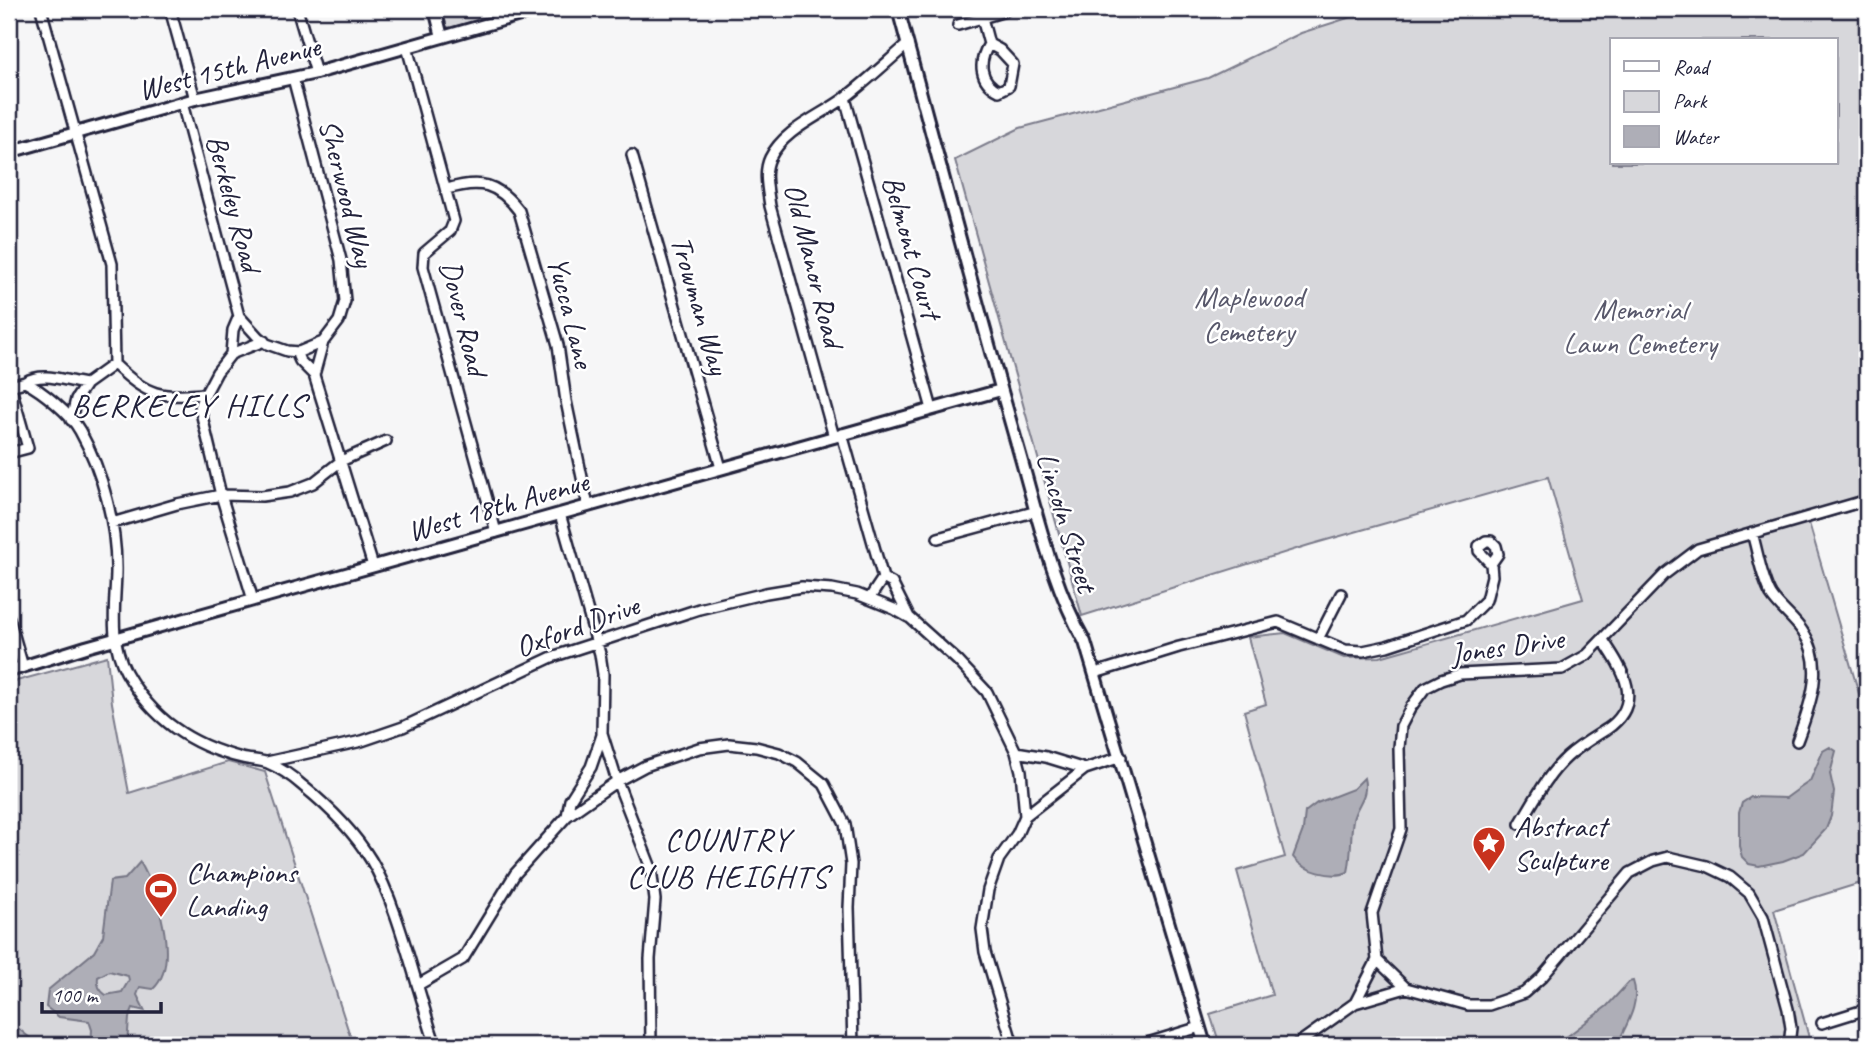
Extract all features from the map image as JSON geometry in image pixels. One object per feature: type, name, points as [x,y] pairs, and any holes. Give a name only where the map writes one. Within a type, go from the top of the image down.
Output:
[{"type":"street","points":[[41,9],[111,264],[114,363],[134,382],[163,397],[206,394]]},
{"type":"street","points":[[170,9],[195,99]]},
{"type":"street","points":[[297,9],[316,73]]},
{"type":"street","points":[[435,9],[442,37]]},
{"type":"street","name":"West 15th Avenue","points":[[9,152],[195,99],[316,73],[541,9]]},
{"type":"street","name":"Lincoln Street","points":[[898,9],[1001,390],[1059,586],[1073,622],[1085,642],[1095,673],[1205,1045]]},
{"type":"street","points":[[958,25],[981,13],[1005,11]]},
{"type":"street","points":[[981,13],[989,44],[983,56],[982,74],[999,92],[1009,86],[1013,64],[1000,50],[989,44]]},
{"type":"street","name":"Old Manor Road","points":[[883,578],[770,206],[766,177],[768,161],[775,149],[795,131],[845,98],[908,44]]},
{"type":"street","name":"Dover Road","points":[[407,47],[454,221],[450,231],[424,253],[423,267],[496,532]]},
{"type":"street","name":"Sherwood Way","points":[[293,78],[341,260],[345,285],[345,301],[339,321],[323,342]]},
{"type":"street","name":"Belmont Court","points":[[845,98],[932,409]]},
{"type":"street","name":"Berkeley Road","points":[[182,103],[239,316]]},
{"type":"street","name":"Trowman Way","points":[[632,155],[721,468]]},
{"type":"street","name":"Yucca Lane","points":[[447,189],[473,184],[496,188],[519,211],[558,345],[566,401],[588,506]]},
{"type":"street","points":[[253,600],[221,495],[200,404],[231,354],[233,330],[239,316],[264,341],[287,351],[296,352],[323,342]]},
{"type":"street","points":[[231,354],[264,341]]},
{"type":"street","points":[[314,375],[323,342]]},
{"type":"street","points":[[296,352],[300,361],[314,375],[373,566]]},
{"type":"street","points":[[71,420],[76,399],[86,384],[114,363]]},
{"type":"street","points":[[9,453],[28,448],[10,383],[25,382],[34,376],[44,375],[86,384]]},
{"type":"street","points":[[25,382],[38,389],[79,429],[96,465],[112,523],[116,572],[114,639],[125,670],[142,697],[164,722],[196,741],[242,758],[267,762],[302,785],[358,840],[387,894],[436,1045]]},
{"type":"street","name":"West 18th Avenue","points":[[9,671],[114,639],[1001,390]]},
{"type":"street","points":[[112,523],[177,504],[221,495],[262,496],[290,492],[313,483],[341,461],[386,441]]},
{"type":"street","name":"Jones Drive","points":[[1377,960],[1372,914],[1401,829],[1401,726],[1425,688],[1460,674],[1562,668],[1587,655],[1665,574],[1698,549],[1867,500]]},
{"type":"street","points":[[938,538],[1037,511]]},
{"type":"street","points":[[560,514],[598,641],[603,674],[602,733],[591,767],[570,800],[567,816]]},
{"type":"street","points":[[1752,533],[1771,594],[1801,629],[1811,644],[1815,659],[1815,676],[1797,741]]},
{"type":"street","points":[[1095,673],[1278,622],[1345,650],[1363,651],[1451,627],[1478,611],[1486,600],[1492,576],[1491,564]]},
{"type":"street","points":[[869,599],[883,578],[892,583],[909,617],[958,661],[987,692],[1016,751],[1026,817]]},
{"type":"street","name":"Oxford Drive","points":[[267,762],[344,746],[403,727],[552,657],[699,609],[766,593],[802,587],[832,589],[869,599],[909,617]]},
{"type":"street","points":[[1318,639],[1341,594]]},
{"type":"street","points":[[9,618],[23,667]]},
{"type":"street","points":[[1520,824],[1553,771],[1566,758],[1609,728],[1623,713],[1629,701],[1622,673],[1603,640]]},
{"type":"street","points":[[602,733],[617,781],[651,868],[655,900],[650,959],[651,1045]]},
{"type":"street","points":[[418,985],[463,959],[515,874],[567,816],[617,781],[645,766],[699,748],[729,744],[757,747],[779,753],[797,762],[824,784],[845,824],[851,864],[849,908],[853,1045]]},
{"type":"street","points":[[1016,751],[1085,769]]},
{"type":"street","points":[[1013,1045],[985,952],[982,929],[988,890],[999,859],[1026,817],[1085,769],[1121,757]]},
{"type":"street","points":[[1355,1003],[1377,960],[1406,988],[1468,1005],[1489,1005],[1524,993],[1542,977],[1630,873],[1653,861],[1668,857],[1707,866],[1730,877],[1749,893],[1763,917],[1788,1009],[1791,1028],[1789,1045]]},
{"type":"street","points":[[1296,1045],[1355,1003],[1406,988]]},
{"type":"street","points":[[1822,1023],[1867,1009]]},
{"type":"street","points":[[1142,1045],[1200,1027]]},
{"type":"green space","points":[[438,9],[509,11],[450,28],[445,26]]},
{"type":"green space","points":[[1376,9],[1867,9],[1867,506],[1809,523],[1867,721],[1867,881],[1774,910],[1811,1045],[1220,1045],[1210,1014],[1272,995],[1237,871],[1285,857],[1244,711],[1266,704],[1248,637],[1285,633],[1344,658],[1380,657],[1583,599],[1548,477],[1309,545],[1082,616],[955,160],[1020,128],[1208,78],[1301,33]]},
{"type":"green space","name":"Champions Landing","points":[[107,656],[112,703],[129,793],[228,762],[265,772],[353,1045],[9,1045],[9,683]]},
{"type":"water","points":[[1830,747],[1836,751],[1830,774],[1834,792],[1831,816],[1826,829],[1804,853],[1759,866],[1749,864],[1742,857],[1739,846],[1739,813],[1742,803],[1751,797],[1786,798],[1810,781],[1823,751]]},
{"type":"water","points":[[1364,778],[1364,796],[1353,820],[1348,872],[1327,874],[1311,870],[1297,862],[1293,857],[1303,830],[1305,812],[1317,803],[1353,789]]},
{"type":"water","points":[[140,862],[159,908],[166,945],[165,963],[161,978],[153,989],[140,987],[137,995],[145,1011],[133,1008],[129,1018],[127,1045],[91,1045],[92,1030],[89,1021],[59,1017],[46,1007],[48,990],[94,952],[103,936],[110,881],[125,879]],"holes":[[[109,971],[128,976],[129,980],[122,992],[106,995],[99,987],[98,977]]]},
{"type":"water","points":[[1633,981],[1634,1006],[1617,1045],[1556,1045],[1607,1006]]},
{"type":"water","points":[[19,1029],[36,1043],[51,1045],[9,1045],[9,1032]]},
{"type":"place","name":"Abstract Sculpture","points":[[1489,873]]},
{"type":"place","name":"Champions Landing","points":[[161,919]]},
{"type":"district","name":"BERKELEY HILLS","points":[[189,405]]},
{"type":"district","name":"COUNTRY CLUB HEIGHTS","points":[[728,858]]},
{"type":"park label","name":"Maplewood Cemetery","points":[[1249,314]]},
{"type":"park label","name":"Memorial Lawn Cemetery","points":[[1640,326]]}]
